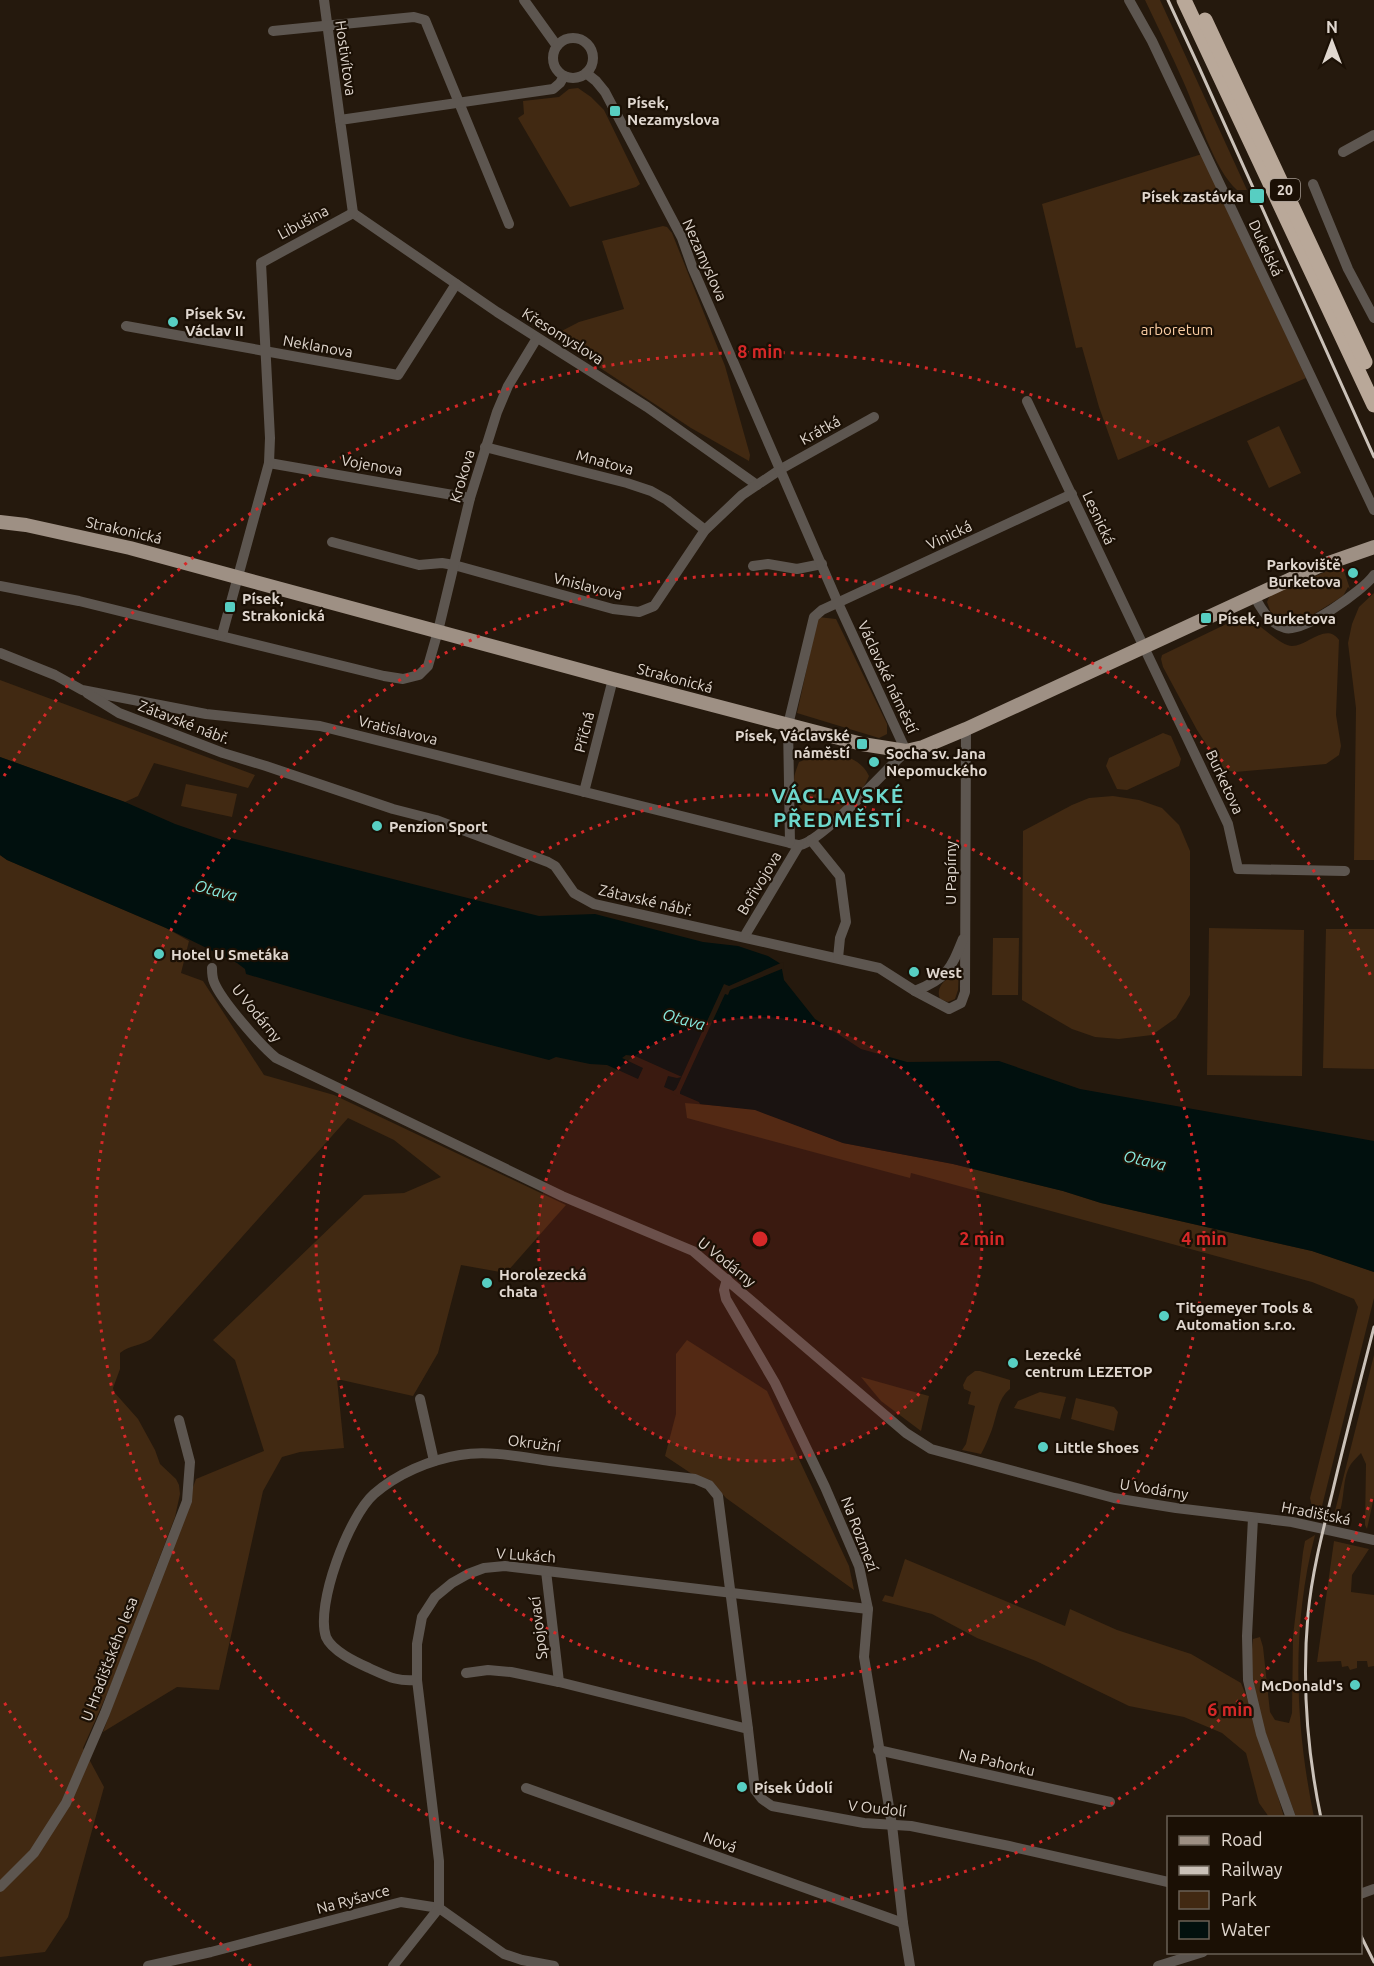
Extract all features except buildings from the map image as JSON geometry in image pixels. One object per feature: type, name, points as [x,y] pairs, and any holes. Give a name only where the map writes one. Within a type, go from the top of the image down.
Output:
[{"type":"highway","name":"20","points":[[1184,0],[1374,405]]},
{"type":"highway","name":"20","points":[[1195,0],[1374,381]]},
{"type":"main road","name":"Strakonická","points":[[0,522],[26,525],[130,548],[613,679],[862,744],[906,751]]},
{"type":"main road","points":[[906,751],[923,747],[966,729],[1317,567],[1374,547]]},
{"type":"street","name":"Hostivítova","points":[[324,0],[340,120]]},
{"type":"street","points":[[524,0],[557,46]]},
{"type":"street","name":"Dukelská","points":[[1129,0],[1152,41],[1374,510]]},
{"type":"street","points":[[273,31],[420,17],[425,20],[509,224]]},
{"type":"street","points":[[570,39],[584,41],[592,53],[593,60],[586,73],[572,78],[564,76],[554,66],[553,59],[557,46],[562,41],[570,39]]},
{"type":"street","name":"Nezamyslova","points":[[586,73],[605,92],[681,238],[822,564]]},
{"type":"street","points":[[340,120],[553,89],[564,76]]},
{"type":"street","name":"Libušina","points":[[239,576],[269,463],[270,438],[261,262],[352,213],[340,120]]},
{"type":"street","points":[[1343,152],[1374,135]]},
{"type":"street","points":[[1312,184],[1348,269],[1374,318]]},
{"type":"street","name":"Křesomyslova","points":[[352,213],[537,338],[647,407],[757,485]]},
{"type":"street","name":"Neklanova","points":[[126,326],[398,375],[456,284]]},
{"type":"street","name":"Krokova","points":[[438,631],[470,498],[496,412],[508,386],[537,338]]},
{"type":"street","name":"Lesnická","points":[[1026,401],[1144,648]]},
{"type":"street","name":"Krátká","points":[[781,469],[874,417]]},
{"type":"street","name":"Mnatova","points":[[485,447],[651,491],[667,500],[705,530]]},
{"type":"street","name":"Vojenova","points":[[269,463],[470,498]]},
{"type":"street","name":"Vnislavova","points":[[332,542],[419,565],[442,563],[454,565],[613,609],[639,612],[654,606],[705,530],[742,495],[781,469]]},
{"type":"street","name":"Vinická","points":[[838,603],[1072,494]]},
{"type":"street","points":[[753,566],[768,564],[796,569],[822,564]]},
{"type":"street","name":"Václavské náměstí","points":[[795,844],[811,840],[837,819],[906,751],[822,564]]},
{"type":"street","points":[[1254,595],[1276,625],[1286,629],[1296,628],[1343,603],[1374,575]]},
{"type":"street","points":[[222,635],[239,576]]},
{"type":"street","points":[[0,586],[80,601],[403,680],[419,675],[428,666],[438,631]]},
{"type":"street","points":[[795,844],[789,724],[811,623],[817,613],[838,603]]},
{"type":"street","name":"Burketova","points":[[1144,648],[1228,824],[1238,869],[1345,872]]},
{"type":"street","name":"Vratislavova","points":[[0,653],[55,675],[82,690],[206,714],[320,726],[795,844]]},
{"type":"street","name":"Příčná","points":[[584,792],[613,679]]},
{"type":"street","name":"Zátavské nábř.","points":[[82,690],[119,713],[223,753],[393,809],[436,820],[548,862],[555,866],[570,888],[594,904],[879,968],[949,1009]]},
{"type":"street","name":"U Papírny","points":[[949,1009],[961,1003],[965,992],[966,729]]},
{"type":"street","points":[[811,840],[840,876],[846,922],[840,938],[838,958]]},
{"type":"street","name":"Bořivojova","points":[[744,937],[795,844]]},
{"type":"street","points":[[915,991],[934,983],[948,972],[965,934]]},
{"type":"street","name":"U Vodárny","points":[[212,968],[214,982],[223,997],[262,1047],[276,1058],[554,1193],[693,1251],[906,1433],[932,1449],[1114,1498],[1253,1518]]},
{"type":"street","name":"Na Rozmezí","points":[[727,1279],[724,1290],[726,1299],[775,1383],[825,1487],[859,1566],[868,1609],[864,1657],[892,1825],[910,1966]]},
{"type":"street","points":[[420,1399],[434,1461]]},
{"type":"street","name":"U Hradišťského lesa","points":[[0,1887],[34,1853],[66,1803],[105,1713],[187,1501],[190,1462],[179,1420]]},
{"type":"street","name":"Okružní","points":[[417,1680],[402,1681],[386,1676],[342,1654],[327,1638],[323,1618],[336,1562],[350,1526],[372,1495],[400,1475],[434,1461],[461,1455],[495,1454],[695,1479],[709,1485],[718,1496],[748,1729]]},
{"type":"street","points":[[1253,1518],[1247,1636],[1248,1680],[1261,1734],[1290,1816]]},
{"type":"street","name":"Hradišťská","points":[[1253,1518],[1310,1526],[1374,1540]]},
{"type":"street","name":"V Lukách","points":[[439,1908],[439,1861],[417,1680],[417,1644],[422,1617],[435,1597],[452,1583],[484,1568],[505,1566],[868,1609]]},
{"type":"street","name":"Spojovací","points":[[546,1570],[559,1682]]},
{"type":"street","points":[[466,1673],[488,1670],[511,1672],[748,1729]]},
{"type":"street","name":"V Oudolí","points":[[748,1729],[754,1790],[772,1806],[832,1818],[911,1826],[1167,1882]]},
{"type":"street","name":"Na Pahorku","points":[[878,1750],[1110,1802]]},
{"type":"street","name":"Nová","points":[[526,1788],[903,1923]]},
{"type":"street","name":"Na Ryšavce","points":[[148,1966],[211,1952],[401,1902],[439,1908],[504,1954],[554,1966]]},
{"type":"street","points":[[393,1966],[439,1908]]},
{"type":"street","points":[[1158,1966],[1200,1954]]},
{"type":"green space","points":[[1145,0],[1160,0],[1247,190],[1237,190],[1221,169]]},
{"type":"green space","points":[[578,88],[604,110],[640,184],[570,207],[518,118],[524,114],[523,101],[559,97],[569,89]]},
{"type":"green space","name":"arboretum","points":[[1202,154],[1306,378],[1118,460],[1099,407],[1082,347],[1076,348],[1042,204]]},
{"type":"green space","points":[[663,226],[672,233],[725,366],[750,455],[749,461],[691,428],[552,336],[579,322],[624,309],[602,241]]},
{"type":"green space","points":[[1279,426],[1301,473],[1269,488],[1247,441]]},
{"type":"green space","points":[[1342,565],[1350,589],[1348,587],[1343,596],[1301,622],[1291,625],[1272,616],[1267,602],[1270,595]]},
{"type":"green space","points":[[1374,593],[1374,860],[1354,860],[1356,708],[1348,643],[1359,607]]},
{"type":"green space","points":[[1245,615],[1287,645],[1298,645],[1328,633],[1339,640],[1336,715],[1341,746],[1339,755],[1326,764],[1235,772],[1225,770],[1197,730],[1163,667],[1162,655]]},
{"type":"green space","points":[[818,617],[836,619],[887,724],[887,734],[879,738],[797,713]]},
{"type":"green space","points":[[0,680],[255,775],[248,788],[154,763],[138,796],[125,802],[0,757]]},
{"type":"green space","points":[[1163,733],[1171,736],[1181,759],[1179,766],[1127,790],[1117,789],[1106,766],[1109,758]]},
{"type":"green space","points":[[828,751],[857,762],[869,776],[857,797],[844,810],[823,820],[809,817],[800,807],[795,794],[794,776],[799,762]]},
{"type":"green space","points":[[186,784],[237,794],[232,817],[181,806]]},
{"type":"green space","points":[[1113,796],[1139,800],[1162,808],[1179,825],[1190,851],[1190,995],[1176,1018],[1152,1035],[1119,1039],[1095,1037],[1072,1029],[1022,1000],[1023,831],[1089,798]]},
{"type":"green space","points":[[0,855],[166,928],[189,941],[181,973],[203,981],[264,1075],[334,1095],[566,1205],[506,1273],[461,1265],[438,1353],[413,1396],[337,1379],[344,1448],[300,1452],[282,1457],[263,1491],[219,1690],[177,1687],[103,1732],[196,1479],[264,1451],[235,1360],[213,1340],[364,1195],[404,1193],[441,1177],[394,1140],[348,1118],[151,1339],[120,1353],[120,1369],[113,1388],[114,1392],[138,1419],[160,1464],[176,1479],[180,1494],[175,1517],[111,1685],[83,1748],[104,1787],[68,1917],[45,1952],[0,1957]]},
{"type":"green space","points":[[1209,928],[1304,930],[1302,1076],[1207,1075]]},
{"type":"green space","points":[[1326,929],[1374,929],[1374,1069],[1323,1068]]},
{"type":"green space","points":[[993,938],[1019,938],[1018,995],[992,995]]},
{"type":"green space","points":[[959,966],[958,990],[955,999],[948,1002],[940,999],[939,989]]},
{"type":"green space","points":[[685,1103],[755,1109],[843,1143],[953,1164],[1063,1191],[1101,1203],[1312,1251],[1374,1272],[1374,1298],[1320,1514],[1313,1511],[1310,1498],[1358,1307],[1354,1299],[1312,1282],[911,1173],[910,1178],[687,1118]]},
{"type":"green space","points":[[687,1340],[767,1391],[849,1566],[854,1590],[726,1498],[710,1480],[692,1474],[665,1456],[676,1414],[676,1354]]},
{"type":"green space","points":[[1374,1355],[1374,1497],[1367,1529],[1365,1525],[1366,1464],[1361,1453],[1348,1471],[1341,1509],[1332,1523]]},
{"type":"green space","points":[[975,1371],[1010,1380],[1010,1389],[1002,1398],[981,1454],[962,1450],[966,1444],[975,1406],[968,1404],[971,1392],[964,1389],[963,1385],[967,1377]]},
{"type":"green space","points":[[861,1377],[929,1396],[921,1431],[881,1401]]},
{"type":"green space","points":[[1040,1392],[1066,1397],[1060,1419],[1014,1408],[1018,1401]]},
{"type":"green space","points":[[1076,1398],[1114,1407],[1118,1412],[1114,1431],[1071,1419]]},
{"type":"green space","points":[[1315,1535],[1302,1605],[1298,1676],[1303,1747],[1314,1816],[1296,1816],[1264,1730],[1254,1684],[1252,1661],[1253,1639],[1260,1637],[1270,1712],[1275,1720],[1289,1723],[1292,1713],[1293,1636],[1305,1541]]},
{"type":"green space","points":[[1334,1541],[1369,1549],[1352,1575],[1351,1592],[1374,1595],[1374,1666],[1368,1667],[1367,1661],[1357,1661],[1357,1668],[1350,1670],[1348,1666],[1342,1667],[1341,1661],[1317,1662]]},
{"type":"green space","points":[[905,1559],[1065,1626],[1070,1609],[1117,1630],[1191,1654],[1241,1683],[1254,1715],[1284,1816],[1268,1816],[1259,1803],[1246,1753],[1222,1733],[1184,1717],[1129,1706],[1036,1661],[977,1638],[932,1614],[882,1601],[885,1595],[893,1597]]},
{"type":"water","name":"Otava","points":[[0,757],[228,842],[231,838],[539,916],[595,914],[703,942],[738,946],[768,956],[781,964],[784,980],[815,1019],[861,1049],[907,1062],[999,1061],[1080,1089],[1374,1141],[1374,1272],[1312,1251],[1101,1203],[1063,1191],[953,1164],[843,1143],[755,1110],[700,1104],[664,1087],[668,1076],[682,1077],[635,1056],[626,1055],[622,1058],[643,1068],[638,1079],[607,1065],[556,1057],[549,1060],[460,1037],[246,974],[245,969],[237,963],[166,928],[0,855]]},
{"type":"pier","points":[[783,962],[784,968],[730,990],[728,995],[725,994],[680,1092],[680,1097],[671,1093],[676,1089],[724,984],[729,986]]},
{"type":"railway","points":[[1168,0],[1374,457]]},
{"type":"railway","points":[[1321,1816],[1312,1767],[1307,1716],[1308,1614],[1321,1539],[1374,1327]]},
{"type":"railway","points":[[1362,1938],[1374,1962]]},
{"type":"place","name":"Písek, Nezamyslova","points":[[615,111]]},
{"type":"place","name":"Písek zastávka","points":[[1257,196]]},
{"type":"place","name":"Písek Sv. Václav II","points":[[173,322]]},
{"type":"place","name":"Parkoviště Burketova","points":[[1353,573]]},
{"type":"place","name":"Písek, Strakonická","points":[[230,607]]},
{"type":"place","name":"Písek, Burketova","points":[[1206,618]]},
{"type":"place","name":"Písek, Václavské náměstí","points":[[862,744]]},
{"type":"place","name":"Socha sv. Jana Nepomuckého","points":[[874,762]]},
{"type":"place","name":"Penzion Sport","points":[[377,826]]},
{"type":"place","name":"Hotel U Smetáka","points":[[159,954]]},
{"type":"place","name":"West","points":[[914,972]]},
{"type":"place","name":"Horolezecká chata","points":[[487,1283]]},
{"type":"place","name":"Titgemeyer Tools & Automation s.r.o.","points":[[1164,1316]]},
{"type":"place","name":"Lezecké centrum LEZETOP","points":[[1013,1363]]},
{"type":"place","name":"Little Shoes","points":[[1043,1447]]},
{"type":"place","name":"McDonald's","points":[[1355,1685]]},
{"type":"place","name":"Písek Údolí","points":[[742,1787]]},
{"type":"district","name":"VÁCLAVSKÉ PŘEDMĚSTÍ","points":[[838,807]]}]
